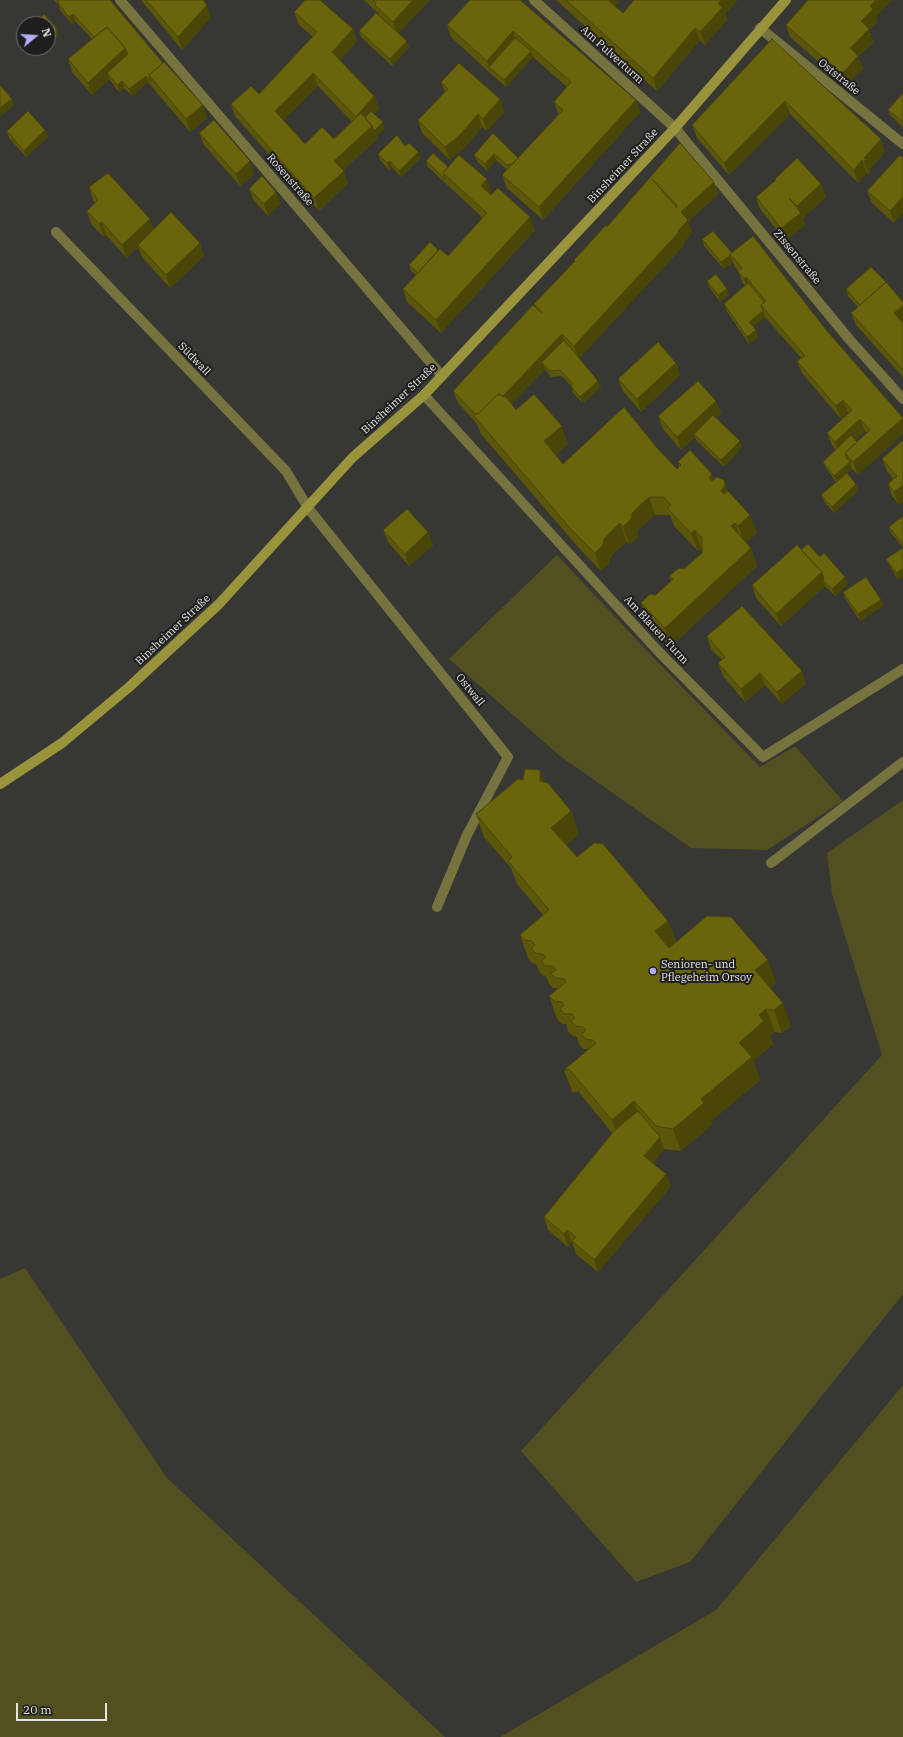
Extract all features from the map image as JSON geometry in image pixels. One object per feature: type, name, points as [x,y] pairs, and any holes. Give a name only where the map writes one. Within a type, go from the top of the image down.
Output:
[{"type":"main road","name":"Binsheimer Straße","points":[[0,784],[62,743],[128,688],[219,604],[353,457],[424,395],[675,128],[760,28],[786,0]]},
{"type":"street","name":"Rosenstraße","points":[[120,0],[442,376]]},
{"type":"street","name":"Am Pulverturm","points":[[534,0],[675,128]]},
{"type":"street","name":"Oststraße","points":[[760,28],[903,144]]},
{"type":"street","name":"Zissenstraße","points":[[675,128],[849,339],[903,399]]},
{"type":"street","name":"Südwall","points":[[56,232],[286,471],[308,508]]},
{"type":"street","name":"Am Blauen Turm","points":[[424,395],[658,651],[763,757],[903,669]]},
{"type":"street","name":"Ostwall","points":[[308,508],[508,757],[467,835],[437,907]]},
{"type":"street","points":[[771,863],[903,762]]},
{"type":"shaded area","points":[[557,555],[650,654],[760,767],[795,746],[843,801],[767,850],[691,848],[560,756],[449,659]]},
{"type":"shaded area","points":[[903,800],[903,1294],[690,1562],[636,1582],[521,1451],[882,1055],[832,894],[827,853]]},
{"type":"shaded area","points":[[25,1268],[167,1478],[445,1737],[0,1737],[0,1279]]},
{"type":"shaded area","points":[[903,1385],[903,1737],[500,1737],[716,1610]]},
{"type":"building","points":[[57,0],[110,0],[163,63],[149,75],[151,81],[146,76],[129,89],[122,81],[117,85],[107,73],[128,54],[125,48],[107,27],[94,37],[73,14],[69,17]]},
{"type":"building","points":[[146,0],[203,0],[207,5],[178,37]]},
{"type":"building","points":[[305,0],[320,0],[353,29],[332,52],[374,96],[356,117],[313,73],[275,111],[305,144],[322,127],[334,139],[361,113],[372,126],[334,161],[344,171],[314,198],[231,104],[251,86],[259,94],[317,32],[294,12]]},
{"type":"building","points":[[373,0],[413,0],[393,22],[375,5],[376,3]]},
{"type":"building","points":[[470,0],[520,0],[636,100],[539,207],[502,175],[563,110],[554,102],[571,82],[513,31],[487,61],[447,25]]},
{"type":"building","points":[[566,0],[608,0],[623,13],[634,0],[721,0],[718,3],[722,8],[700,32],[695,28],[653,78]]},
{"type":"building","points":[[808,0],[876,0],[870,6],[873,9],[861,21],[869,29],[850,48],[858,56],[842,74],[786,25]]},
{"type":"building","points":[[376,13],[407,41],[390,59],[359,31]]},
{"type":"building","points":[[107,27],[125,48],[88,83],[68,59]]},
{"type":"building","points":[[515,38],[531,51],[504,80],[489,67]]},
{"type":"building","points":[[772,39],[881,139],[864,158],[866,159],[864,162],[862,160],[854,170],[785,101],[724,163],[692,125]]},
{"type":"building","points":[[164,62],[203,105],[186,119],[149,75]]},
{"type":"building","points":[[459,63],[500,99],[483,119],[478,114],[460,135],[445,147],[418,120],[448,89],[441,82]]},
{"type":"building","points":[[0,85],[12,99],[0,108]]},
{"type":"building","points":[[903,93],[903,122],[888,110]]},
{"type":"building","points":[[28,111],[45,130],[24,151],[7,131]]},
{"type":"building","points":[[371,111],[383,122],[374,131],[372,126],[365,118]]},
{"type":"building","points":[[214,120],[250,161],[236,174],[199,133]]},
{"type":"building","points":[[493,133],[518,158],[513,164],[507,165],[494,154],[485,164],[474,155]]},
{"type":"building","points":[[397,135],[405,146],[409,143],[418,152],[399,171],[390,161],[387,163],[378,154]]},
{"type":"building","points":[[680,143],[714,182],[681,212],[688,220],[678,231],[679,232],[574,346],[562,334],[503,396],[498,394],[476,415],[453,391],[533,305],[542,313],[534,304],[575,261],[574,260],[606,225],[607,227]],"holes":[[[652,179],[675,203],[677,208]]]},
{"type":"building","points":[[433,153],[448,167],[443,173],[445,179],[426,161]]},
{"type":"building","points":[[459,155],[487,179],[481,186],[491,195],[498,188],[530,217],[436,320],[403,289],[440,249],[448,256],[487,213],[443,173]]},
{"type":"building","points":[[900,155],[903,158],[903,197],[890,211],[867,191]]},
{"type":"building","points":[[797,158],[821,184],[797,206],[789,198],[801,213],[781,228],[756,197],[776,180],[775,179]]},
{"type":"building","points":[[108,173],[150,219],[122,245],[102,222],[99,224],[87,211],[98,200],[89,187]]},
{"type":"building","points":[[262,176],[276,192],[264,204],[249,189]]},
{"type":"building","points":[[171,212],[200,243],[166,275],[138,245]]},
{"type":"building","points":[[713,231],[732,253],[721,262],[702,239]]},
{"type":"building","points":[[753,236],[827,331],[903,418],[853,462],[845,453],[870,430],[860,419],[835,442],[827,433],[852,410],[843,400],[836,406],[797,361],[805,356],[761,305],[766,301],[746,277],[744,279],[738,271],[742,268],[730,254]]},
{"type":"building","points":[[430,242],[438,250],[418,273],[409,265]]},
{"type":"building","points":[[871,267],[886,282],[860,305],[846,289]]},
{"type":"building","points":[[716,274],[727,289],[718,295],[707,281]]},
{"type":"building","points":[[886,282],[903,302],[903,306],[894,313],[903,323],[903,370],[851,313]]},
{"type":"building","points":[[748,283],[764,302],[761,305],[763,311],[749,322],[756,330],[747,337],[724,304]]},
{"type":"building","points":[[564,340],[598,381],[580,397],[571,386],[573,384],[560,370],[549,371],[542,362]]},
{"type":"building","points":[[658,342],[676,363],[637,399],[618,379]]},
{"type":"building","points":[[698,381],[716,401],[677,437],[658,416]]},
{"type":"building","points":[[498,394],[507,398],[516,410],[534,394],[562,426],[544,441],[563,464],[624,407],[657,448],[677,469],[681,465],[678,462],[690,450],[712,474],[709,478],[712,481],[717,477],[724,480],[725,485],[721,491],[724,494],[728,491],[750,515],[738,526],[735,523],[731,526],[751,548],[665,628],[641,603],[650,594],[656,595],[673,579],[669,576],[679,568],[684,569],[702,553],[702,538],[695,530],[691,533],[667,508],[671,505],[664,497],[649,497],[632,513],[631,519],[623,527],[620,523],[604,539],[603,545],[595,553],[570,528],[474,416],[477,413],[478,414]]},
{"type":"building","points":[[713,415],[740,441],[721,460],[694,434]]},
{"type":"building","points":[[851,435],[857,442],[845,453],[850,462],[834,476],[823,462]]},
{"type":"building","points":[[903,440],[903,485],[894,492],[888,484],[897,476],[882,459]]},
{"type":"building","points":[[847,473],[856,484],[832,507],[821,495]]},
{"type":"building","points":[[407,509],[428,532],[405,554],[383,530]]},
{"type":"building","points":[[903,516],[903,544],[889,527]]},
{"type":"building","points":[[808,544],[820,557],[824,553],[845,577],[832,589],[823,580],[822,572],[801,550]]},
{"type":"building","points":[[797,545],[822,572],[776,614],[752,585]]},
{"type":"building","points":[[903,548],[903,569],[896,573],[886,559]]},
{"type":"building","points":[[866,577],[881,600],[858,614],[843,592]]},
{"type":"building","points":[[742,606],[802,671],[777,692],[760,673],[741,689],[718,663],[725,657],[707,636]]},
{"type":"building","name":"Senioren- und Pflegeheim Orsoy","points":[[525,769],[540,770],[540,781],[548,783],[571,811],[551,828],[577,857],[594,843],[603,844],[668,921],[655,931],[669,948],[707,916],[731,917],[768,960],[755,970],[783,1003],[774,1010],[766,1009],[759,1015],[764,1021],[739,1043],[752,1057],[701,1099],[704,1103],[673,1129],[656,1126],[634,1101],[612,1120],[569,1069],[564,1070],[596,1043],[593,1040],[585,1039],[582,1034],[586,1030],[583,1027],[575,1026],[571,1021],[575,1018],[572,1014],[564,1014],[560,1009],[564,1005],[562,1002],[554,1001],[549,996],[566,982],[564,979],[556,978],[551,973],[556,970],[553,966],[545,966],[541,961],[546,957],[542,954],[535,953],[531,948],[535,945],[532,941],[524,940],[520,935],[549,910],[508,861],[512,857],[476,814],[518,779],[523,780]]},
{"type":"building","points":[[638,1111],[660,1137],[644,1156],[666,1174],[594,1260],[572,1241],[576,1237],[567,1230],[564,1234],[544,1217],[615,1130]]},
{"type":"place","name":"Senioren- und Pflegeheim Orsoy","points":[[653,971]]}]
